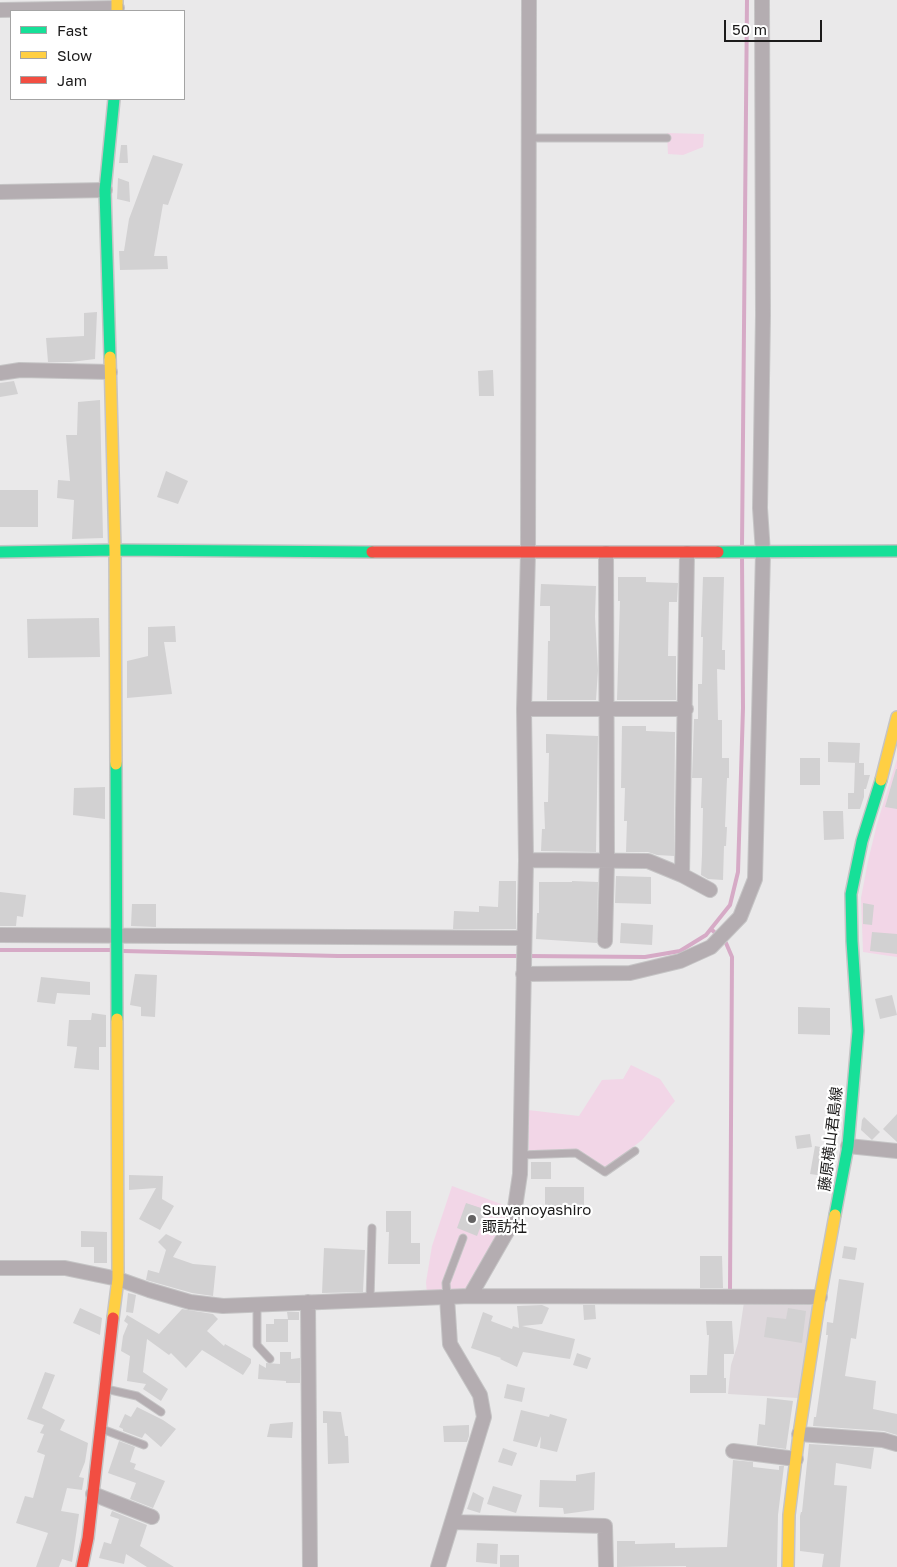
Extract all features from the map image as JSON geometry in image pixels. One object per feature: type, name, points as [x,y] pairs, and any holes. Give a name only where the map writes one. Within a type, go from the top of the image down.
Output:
[{"type":"street","points":[[470,1296],[513,1222],[520,1174],[526,860],[524,709],[528,553],[530,0]]},
{"type":"street","points":[[523,974],[630,973],[680,961],[711,947],[740,917],[755,879],[764,553],[760,508],[763,315],[762,0]]},
{"type":"street","points":[[0,10],[117,6]]},
{"type":"street","points":[[82,1567],[88,1538],[118,1279],[115,550],[105,190],[114,100]]},
{"type":"street","points":[[0,192],[105,190]]},
{"type":"street","points":[[0,374],[20,370],[110,372]]},
{"type":"street","points":[[0,552],[115,550],[528,553],[897,551]]},
{"type":"street","points":[[605,941],[607,861],[606,553]]},
{"type":"street","points":[[682,875],[687,553]]},
{"type":"street","points":[[524,709],[686,709]]},
{"type":"street","name":"藤原横山君島線","points":[[788,1567],[789,1515],[796,1459],[820,1297],[848,1146],[858,1031],[851,894],[862,841],[884,769],[897,717]]},
{"type":"street","points":[[526,860],[648,861],[682,875],[710,890]]},
{"type":"street","points":[[0,935],[524,942]]},
{"type":"street","points":[[848,1146],[897,1151]]},
{"type":"street","points":[[0,1268],[65,1268],[118,1279],[190,1302],[223,1306],[470,1296],[820,1297]]},
{"type":"street","points":[[438,1567],[484,1417],[480,1396],[450,1344],[447,1297]]},
{"type":"street","points":[[308,1302],[310,1567]]},
{"type":"street","points":[[800,1434],[884,1440],[897,1444]]},
{"type":"street","points":[[733,1451],[796,1459]]},
{"type":"street","points":[[93,1494],[152,1517]]},
{"type":"street","points":[[452,1522],[605,1526],[606,1567]]},
{"type":"lane","points":[[529,138],[667,138]]},
{"type":"lane","points":[[520,1155],[576,1153],[605,1172],[635,1151]]},
{"type":"lane","points":[[370,1300],[372,1228]]},
{"type":"lane","points":[[447,1297],[446,1283],[463,1238]]},
{"type":"lane","points":[[257,1305],[257,1346],[270,1359]]},
{"type":"lane","points":[[106,1389],[137,1396],[161,1412]]},
{"type":"lane","points":[[101,1429],[144,1445]]},
{"type":"shaded area","points":[[667,133],[704,134],[703,147],[683,155],[668,154]]},
{"type":"shaded area","points":[[897,759],[897,957],[863,952],[861,898],[877,824]]},
{"type":"shaded area","points":[[631,1065],[660,1079],[675,1101],[642,1140],[605,1169],[577,1149],[529,1151],[528,1110],[579,1116],[602,1080],[623,1079]]},
{"type":"shaded area","points":[[452,1186],[512,1208],[469,1294],[427,1295],[426,1282],[432,1246]]},
{"type":"shaded area","points":[[744,1302],[813,1305],[798,1398],[728,1394],[731,1365],[738,1343]]},
{"type":"building","points":[[121,145],[127,145],[128,163],[119,163]]},
{"type":"building","points":[[153,155],[183,164],[168,205],[163,204],[154,256],[167,256],[168,269],[120,270],[119,251],[124,251],[129,219]]},
{"type":"building","points":[[118,178],[129,182],[130,202],[117,199]]},
{"type":"building","points":[[97,312],[95,359],[48,362],[46,338],[84,336],[84,313]]},
{"type":"building","points":[[493,370],[494,396],[479,396],[478,371]]},
{"type":"building","points":[[14,381],[18,394],[0,397],[0,383]]},
{"type":"building","points":[[100,400],[103,538],[72,539],[74,500],[57,498],[58,480],[70,481],[66,435],[77,435],[78,402]]},
{"type":"building","points":[[166,471],[188,481],[178,504],[157,497]]},
{"type":"building","points":[[0,490],[38,490],[38,527],[0,527]]},
{"type":"building","points":[[618,577],[646,577],[646,582],[678,583],[677,602],[669,602],[668,656],[676,656],[676,700],[617,700],[620,601],[618,601]]},
{"type":"building","points":[[703,577],[724,577],[722,650],[725,650],[725,670],[717,669],[718,720],[722,720],[722,758],[729,758],[723,880],[708,879],[701,875],[702,778],[692,778],[694,719],[698,719],[698,684],[702,684]]},
{"type":"building","points":[[541,584],[596,586],[595,617],[598,670],[596,700],[547,700],[550,606],[540,606]]},
{"type":"building","points":[[99,618],[100,657],[28,658],[27,619]]},
{"type":"building","points":[[175,626],[176,642],[164,642],[172,694],[127,698],[127,661],[148,656],[148,627]]},
{"type":"building","points":[[622,726],[646,726],[646,731],[675,732],[674,856],[657,855],[648,852],[626,852],[627,821],[624,821],[625,788],[621,788]]},
{"type":"building","points":[[546,734],[598,736],[596,852],[541,851],[542,829],[545,829],[544,802],[548,802],[549,753],[546,753]]},
{"type":"building","points":[[828,742],[860,743],[859,763],[828,762]]},
{"type":"building","points":[[800,758],[820,758],[820,785],[800,785]]},
{"type":"building","points":[[855,763],[864,763],[864,775],[870,775],[866,789],[864,789],[864,797],[860,809],[848,809],[848,793],[854,793]]},
{"type":"building","points":[[897,769],[897,809],[885,807]]},
{"type":"building","points":[[105,787],[105,819],[73,815],[74,788]]},
{"type":"building","points":[[823,811],[843,811],[844,839],[824,840]]},
{"type":"building","points":[[616,876],[651,877],[651,904],[615,903]]},
{"type":"building","points":[[499,881],[516,881],[516,929],[453,929],[454,911],[479,912],[479,906],[498,907]]},
{"type":"building","points":[[539,882],[598,882],[597,943],[536,939],[537,913],[539,913]]},
{"type":"building","points":[[0,892],[26,895],[23,917],[17,916],[16,926],[0,926]]},
{"type":"building","points":[[863,903],[874,905],[872,925],[863,924]]},
{"type":"building","points":[[132,904],[156,904],[156,927],[131,926]]},
{"type":"building","points":[[621,923],[653,925],[652,945],[620,943]]},
{"type":"building","points":[[872,932],[897,934],[897,954],[870,951]]},
{"type":"building","points":[[135,974],[157,975],[155,1017],[141,1016],[141,1007],[130,1005]]},
{"type":"building","points":[[41,977],[90,982],[90,995],[57,993],[55,1004],[37,1002]]},
{"type":"building","points":[[892,995],[897,1015],[880,1019],[875,999]]},
{"type":"building","points":[[798,1007],[830,1008],[830,1035],[798,1034]]},
{"type":"building","points":[[92,1013],[106,1015],[106,1047],[99,1047],[99,1070],[74,1068],[77,1047],[67,1046],[69,1020],[91,1020]]},
{"type":"building","points":[[897,1114],[897,1142],[883,1129]]},
{"type":"building","points":[[864,1117],[880,1132],[872,1140],[861,1130]]},
{"type":"building","points":[[810,1134],[812,1147],[797,1149],[795,1136]]},
{"type":"building","points":[[815,1146],[836,1150],[831,1177],[810,1174]]},
{"type":"building","points":[[531,1162],[551,1162],[551,1179],[531,1179]]},
{"type":"building","points":[[129,1175],[163,1176],[162,1199],[174,1206],[160,1230],[139,1219],[156,1188],[129,1190]]},
{"type":"building","points":[[545,1187],[584,1187],[584,1215],[545,1216]]},
{"type":"building","name":"Suwanoyashiro 諏訪社","points":[[466,1203],[487,1210],[477,1236],[457,1228]]},
{"type":"building","points":[[386,1211],[411,1211],[411,1243],[420,1243],[420,1264],[388,1264],[389,1232],[386,1232]]},
{"type":"building","points":[[81,1231],[107,1232],[107,1263],[94,1263],[94,1247],[81,1247]]},
{"type":"building","points":[[166,1234],[182,1242],[173,1257],[193,1264],[216,1266],[213,1296],[192,1293],[146,1280],[148,1270],[159,1273],[166,1250],[158,1242]]},
{"type":"building","points":[[844,1246],[857,1248],[855,1260],[842,1258]]},
{"type":"building","points":[[324,1248],[365,1250],[363,1292],[322,1293]]},
{"type":"building","points":[[700,1256],[722,1256],[723,1288],[700,1288]]},
{"type":"building","points":[[839,1279],[864,1283],[856,1339],[851,1338],[845,1376],[876,1381],[873,1409],[897,1414],[897,1435],[884,1431],[813,1426],[828,1335],[826,1335],[827,1322],[833,1323]]},
{"type":"building","points":[[128,1293],[136,1295],[133,1313],[126,1312]]},
{"type":"building","points":[[542,1305],[549,1308],[542,1324],[522,1326],[575,1339],[570,1359],[523,1352],[517,1367],[501,1358],[471,1348],[483,1312],[493,1316],[491,1321],[512,1329],[513,1326],[519,1328],[517,1306]]},
{"type":"building","points":[[583,1305],[595,1305],[596,1319],[584,1320]]},
{"type":"building","points":[[80,1308],[102,1318],[100,1335],[73,1323]]},
{"type":"building","points":[[788,1308],[806,1311],[802,1343],[764,1337],[767,1317],[786,1319]]},
{"type":"building","points":[[182,1309],[213,1314],[218,1319],[207,1331],[224,1346],[225,1344],[251,1359],[251,1363],[243,1375],[202,1350],[186,1368],[171,1353],[169,1355],[147,1339],[143,1372],[168,1389],[161,1401],[143,1389],[146,1384],[127,1381],[130,1356],[121,1351],[123,1336],[128,1324],[124,1321],[127,1315],[159,1334]]},
{"type":"building","points":[[287,1312],[299,1312],[299,1320],[288,1320],[288,1342],[266,1342],[266,1324],[274,1324],[274,1319],[288,1319]]},
{"type":"building","points":[[706,1321],[732,1321],[734,1354],[724,1354],[726,1393],[690,1393],[690,1375],[707,1375],[709,1335],[707,1335]]},
{"type":"building","points":[[280,1352],[291,1352],[291,1359],[300,1358],[300,1383],[258,1379],[259,1364],[266,1368],[266,1363],[280,1364]]},
{"type":"building","points":[[577,1353],[591,1358],[587,1369],[573,1365]]},
{"type":"building","points":[[45,1372],[55,1375],[42,1408],[65,1420],[60,1430],[88,1443],[85,1462],[79,1477],[84,1478],[82,1490],[67,1488],[61,1511],[79,1514],[72,1562],[62,1559],[59,1567],[36,1567],[48,1533],[16,1523],[25,1496],[33,1498],[45,1455],[37,1452],[44,1434],[40,1433],[44,1425],[27,1419]]},
{"type":"building","points":[[507,1384],[525,1388],[522,1402],[504,1398]]},
{"type":"building","points":[[767,1398],[793,1401],[786,1449],[757,1445],[759,1424],[765,1425]]},
{"type":"building","points":[[137,1407],[176,1429],[161,1447],[145,1433],[142,1438],[123,1431],[119,1427],[125,1414],[131,1417]]},
{"type":"building","points":[[521,1410],[549,1417],[550,1414],[567,1419],[557,1452],[540,1448],[541,1436],[537,1447],[513,1441]]},
{"type":"building","points":[[323,1411],[341,1412],[345,1436],[348,1436],[349,1463],[328,1464],[327,1423],[323,1423]]},
{"type":"building","points":[[293,1422],[292,1438],[267,1437],[270,1424]]},
{"type":"building","points":[[469,1425],[467,1442],[444,1442],[443,1426]]},
{"type":"building","points":[[119,1441],[135,1447],[130,1462],[136,1464],[134,1469],[165,1481],[153,1508],[130,1499],[136,1483],[108,1473]]},
{"type":"building","points":[[809,1444],[874,1448],[871,1469],[836,1463],[834,1485],[847,1486],[840,1567],[822,1567],[824,1554],[800,1551],[800,1516]]},
{"type":"building","points":[[503,1448],[517,1453],[512,1466],[498,1462]]},
{"type":"building","points":[[733,1460],[753,1462],[753,1467],[779,1470],[779,1466],[784,1466],[778,1515],[777,1567],[617,1567],[617,1541],[635,1541],[635,1544],[675,1543],[675,1548],[727,1547]]},
{"type":"building","points":[[595,1472],[594,1510],[564,1514],[563,1508],[539,1507],[540,1480],[576,1481],[576,1475]]},
{"type":"building","points":[[493,1486],[522,1495],[516,1513],[487,1504]]},
{"type":"building","points":[[473,1492],[484,1498],[480,1513],[467,1509]]},
{"type":"building","points":[[112,1511],[147,1525],[140,1546],[174,1567],[147,1567],[126,1554],[124,1564],[99,1558],[104,1542],[111,1544],[119,1519],[110,1516]]},
{"type":"building","points":[[477,1543],[498,1544],[497,1564],[476,1562]]},
{"type":"building","points":[[500,1555],[519,1555],[519,1567],[500,1567]]},
{"type":"waterway","points":[[742,545],[747,0]]},
{"type":"waterway","points":[[528,956],[645,957],[680,951],[706,935],[730,905],[738,872],[743,708],[742,557]]},
{"type":"waterway","points":[[711,929],[726,943],[732,957],[730,1289]]},
{"type":"waterway","points":[[0,950],[111,950]]},
{"type":"waterway","points":[[123,951],[338,956],[521,956]]},
{"type":"traffic: fast","points":[[110,357],[105,190],[114,100]]},
{"type":"traffic: fast","points":[[0,552],[115,550],[372,552]]},
{"type":"traffic: fast","points":[[718,552],[897,551]]},
{"type":"traffic: fast","points":[[116,764],[117,1019]]},
{"type":"traffic: fast","points":[[835,1215],[848,1146],[858,1031],[851,894],[862,841],[881,780]]},
{"type":"traffic: slow","points":[[117,0],[117,10]]},
{"type":"traffic: slow","points":[[110,357],[115,550],[116,764]]},
{"type":"traffic: slow","points":[[881,780],[897,717]]},
{"type":"traffic: slow","points":[[113,1318],[118,1279],[117,1019]]},
{"type":"traffic: slow","points":[[788,1567],[789,1515],[799,1434],[820,1297],[835,1215]]},
{"type":"traffic: jam","points":[[372,552],[718,552]]},
{"type":"traffic: jam","points":[[82,1567],[88,1538],[113,1318]]},
{"type":"place","name":"Suwanoyashiro 諏訪社","points":[[472,1219]]}]
